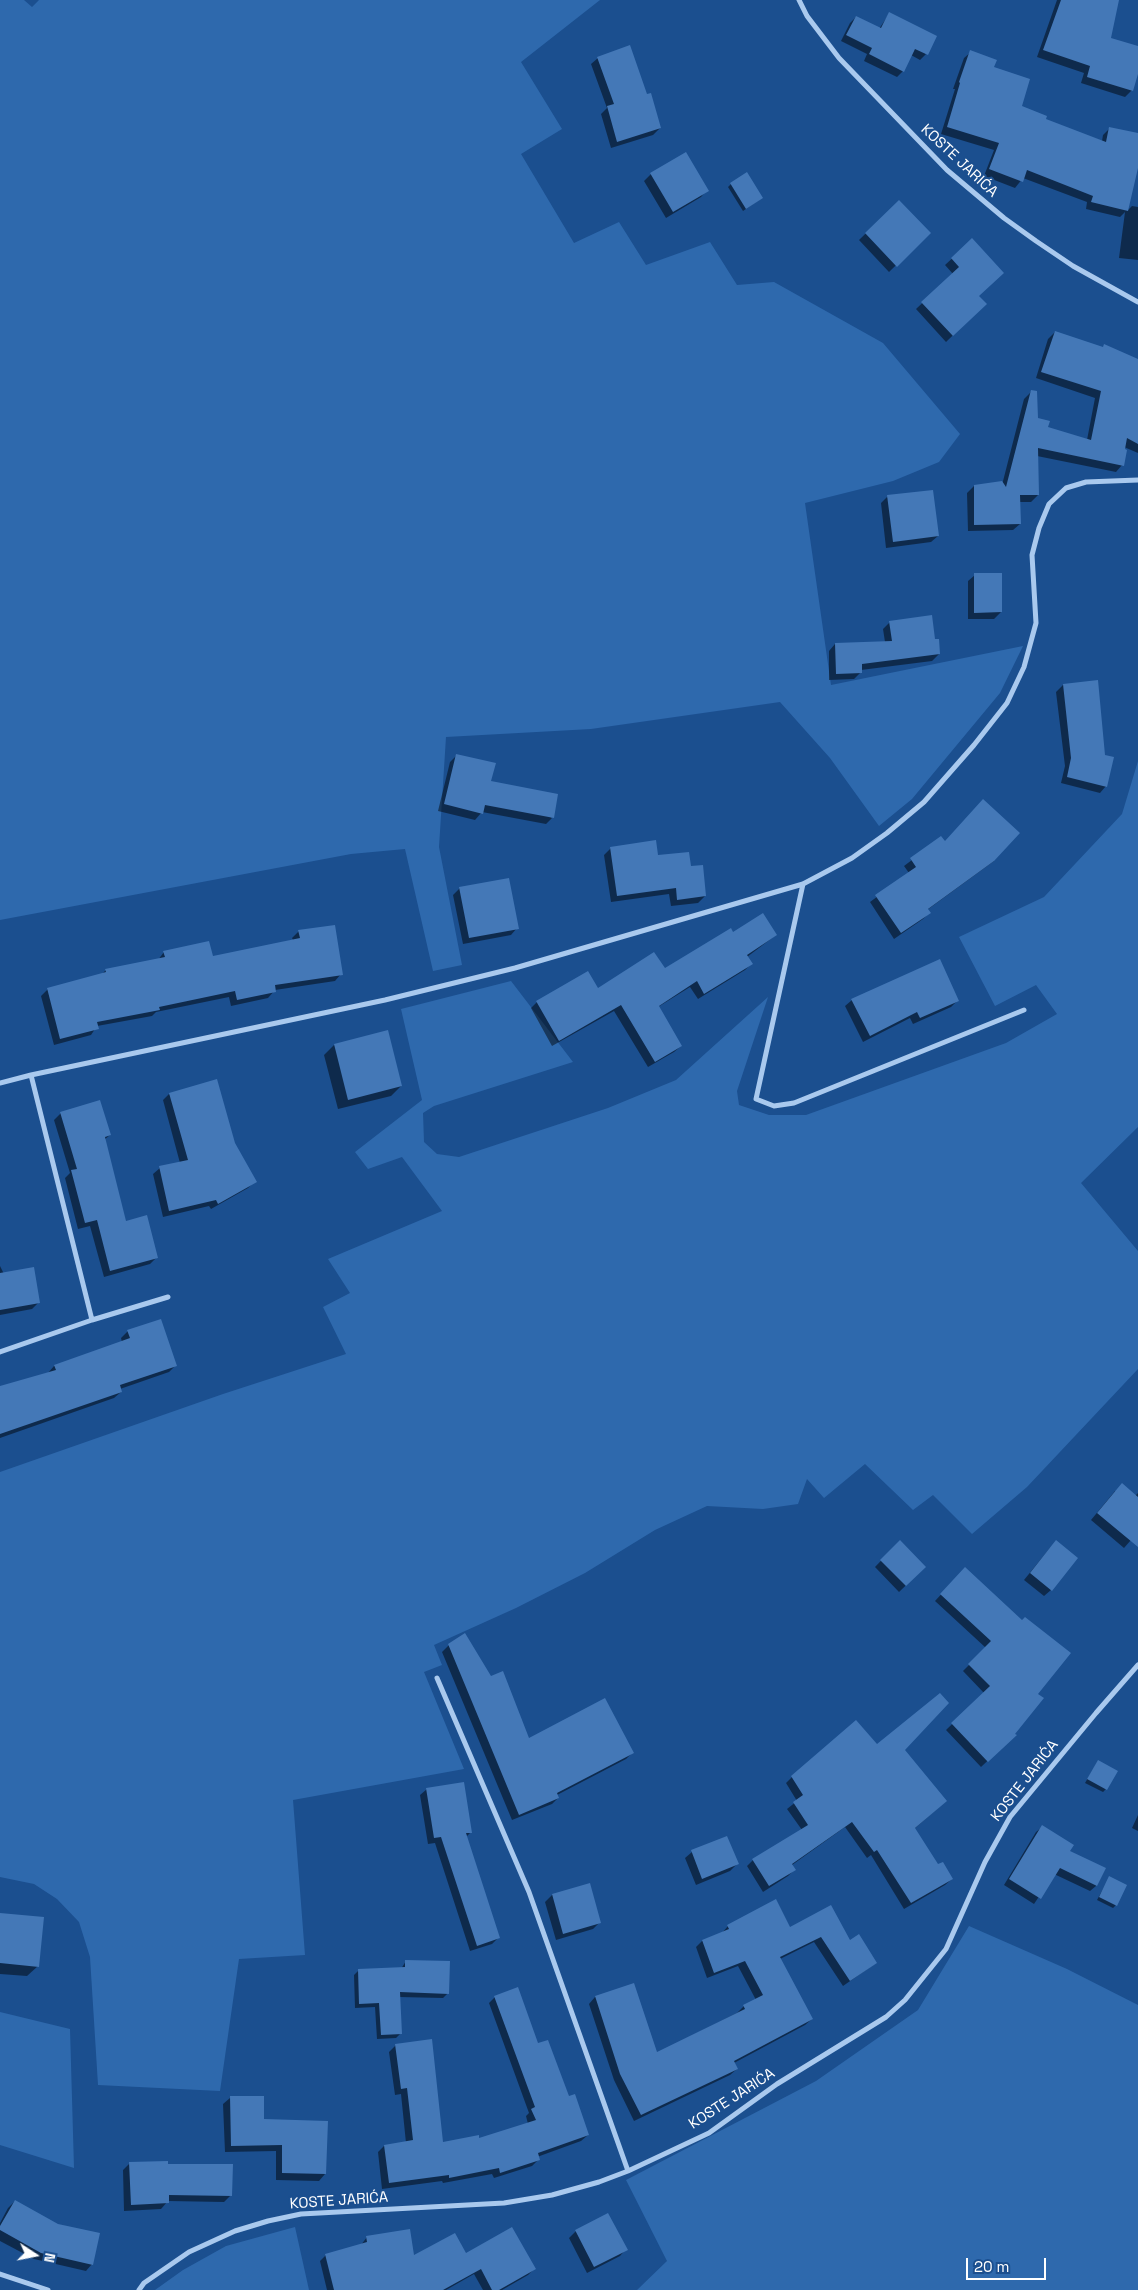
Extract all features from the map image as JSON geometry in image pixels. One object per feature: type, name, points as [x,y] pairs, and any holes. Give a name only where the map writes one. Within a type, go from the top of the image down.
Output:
[{"type":"street","name":"KOSTE JARIĆA","points":[[799,0],[807,16],[839,58],[947,170],[1004,218],[1036,241],[1073,266],[1138,302]]},
{"type":"street","points":[[0,1083],[385,1000],[515,968],[803,884],[852,858],[887,834],[924,802],[974,745],[1007,703],[1024,667],[1036,623],[1032,554],[1038,528],[1048,504],[1066,488],[1086,482],[1138,480]]},
{"type":"street","points":[[803,884],[756,1099],[774,1106],[794,1103],[1024,1010]]},
{"type":"street","points":[[31,1075],[92,1320]]},
{"type":"street","points":[[0,1352],[92,1320],[168,1297]]},
{"type":"street","name":"KOSTE JARIĆA","points":[[139,2290],[144,2283],[189,2252],[234,2231],[268,2221],[301,2214],[504,2204],[552,2195],[600,2182],[628,2171],[710,2132],[777,2084],[886,2017],[905,2000],[946,1949],[985,1862],[1010,1817],[1138,1665]]},
{"type":"street","points":[[437,1678],[529,1892],[628,2171]]},
{"type":"street","points":[[0,2274],[48,2290]]},
{"type":"shaded area","points":[[0,0],[24,0],[32,7],[39,0],[600,0],[521,62],[562,129],[521,154],[574,243],[619,222],[646,265],[710,242],[737,285],[774,282],[883,343],[960,434],[939,462],[893,481],[805,503],[831,685],[1023,646],[1000,693],[912,799],[879,826],[830,758],[780,702],[591,729],[446,737],[439,847],[462,965],[433,971],[405,849],[351,854],[0,920]]},
{"type":"shaded area","points":[[1138,761],[1138,1127],[1081,1183],[1138,1251],[1138,1369],[1027,1487],[972,1534],[933,1495],[913,1510],[865,1464],[824,1498],[807,1479],[798,1504],[763,1509],[707,1506],[655,1530],[585,1573],[516,1608],[434,1645],[442,1665],[424,1672],[464,1769],[293,1800],[305,1955],[239,1959],[220,2091],[98,2085],[90,1957],[79,1922],[57,1899],[34,1884],[0,1877],[0,1472],[223,1394],[346,1354],[323,1307],[350,1293],[328,1259],[442,1211],[402,1157],[368,1169],[355,1152],[422,1100],[401,1009],[511,981],[573,1062],[434,1106],[423,1113],[424,1142],[437,1154],[459,1157],[608,1108],[676,1080],[768,997],[737,1091],[739,1105],[769,1115],[806,1115],[1006,1043],[1057,1014],[1036,985],[995,1006],[959,937],[1044,897],[1122,814]]},
{"type":"shaded area","points":[[969,1926],[1067,1969],[1138,2005],[1138,2290],[637,2290],[667,2261],[626,2180],[816,2081],[918,2010]]},
{"type":"shaded area","points":[[0,2012],[70,2029],[74,2168],[0,2145]]},
{"type":"shaded area","points":[[295,2227],[309,2290],[155,2290],[183,2270],[226,2246]]},
{"type":"building","points":[[1061,0],[1119,0],[1111,38],[1138,46],[1138,74],[1133,91],[1087,77],[1090,66],[1043,50]]},
{"type":"building","points":[[889,12],[937,36],[928,55],[915,49],[904,72],[869,54],[872,48],[846,35],[856,16],[881,28]]},
{"type":"building","points":[[630,45],[647,94],[651,93],[661,128],[617,142],[607,106],[614,104],[597,57]]},
{"type":"building","points":[[970,50],[997,60],[994,67],[1030,79],[1022,106],[1047,116],[1046,119],[1106,142],[1109,127],[1138,133],[1138,168],[1128,211],[1091,202],[1093,196],[1027,170],[1023,182],[989,169],[999,143],[947,127]]},
{"type":"building","points":[[686,152],[709,191],[673,212],[650,173]]},
{"type":"building","points":[[747,172],[763,198],[746,209],[730,183]]},
{"type":"building","points":[[899,200],[931,233],[897,267],[865,233]]},
{"type":"building","points":[[972,238],[1004,273],[979,296],[987,304],[953,336],[921,302],[959,267],[951,258]]},
{"type":"building","points":[[1055,331],[1103,347],[1104,344],[1138,359],[1138,444],[1127,438],[1124,466],[1038,448],[1039,495],[1020,495],[1021,524],[974,525],[974,485],[1002,481],[1006,487],[1031,390],[1037,391],[1038,418],[1050,421],[1048,427],[1091,440],[1101,391],[1041,372]]},
{"type":"building","points":[[933,490],[939,536],[893,542],[887,495]]},
{"type":"building","points":[[974,573],[1002,573],[1002,612],[974,613]]},
{"type":"building","points":[[932,615],[935,639],[939,639],[940,654],[862,664],[862,673],[836,674],[835,643],[892,641],[889,621]]},
{"type":"building","points":[[1098,680],[1105,755],[1114,757],[1107,787],[1067,777],[1071,758],[1063,684]]},
{"type":"building","points":[[456,754],[496,763],[491,781],[558,794],[554,818],[485,805],[483,814],[444,804]]},
{"type":"building","points":[[983,799],[1020,833],[994,861],[928,909],[931,913],[901,933],[875,895],[916,867],[910,858],[941,836],[945,841]]},
{"type":"building","points":[[656,840],[658,855],[689,852],[691,866],[703,865],[706,896],[677,900],[676,888],[617,896],[610,847]]},
{"type":"building","points":[[509,878],[519,929],[469,938],[459,887]]},
{"type":"building","points":[[763,913],[777,935],[747,955],[753,964],[704,994],[697,981],[659,1006],[682,1046],[655,1062],[621,1005],[559,1041],[536,1001],[588,971],[598,988],[654,952],[665,968],[731,928],[733,932]]},
{"type":"building","points":[[335,925],[343,975],[275,985],[276,992],[237,1000],[235,991],[159,1007],[160,1010],[97,1022],[99,1029],[60,1039],[47,988],[106,972],[105,969],[165,957],[163,951],[209,941],[213,956],[300,938],[298,930]]},
{"type":"building","points":[[940,959],[959,1001],[920,1018],[917,1012],[870,1036],[851,999]]},
{"type":"building","points":[[388,1030],[402,1086],[348,1100],[334,1044]]},
{"type":"building","points":[[217,1079],[235,1143],[257,1182],[218,1204],[216,1200],[169,1211],[159,1166],[188,1160],[169,1093]]},
{"type":"building","points":[[100,1100],[111,1135],[105,1137],[126,1221],[147,1215],[158,1258],[110,1271],[97,1220],[85,1223],[71,1170],[77,1169],[60,1112]]},
{"type":"building","points":[[34,1267],[40,1303],[0,1310],[0,1273]]},
{"type":"building","points":[[161,1319],[177,1366],[120,1385],[122,1392],[0,1434],[0,1386],[56,1370],[54,1365],[130,1338],[127,1330]]},
{"type":"building","points":[[1122,1483],[1138,1497],[1138,1547],[1097,1513]]},
{"type":"building","points":[[900,1540],[926,1567],[906,1586],[880,1560]]},
{"type":"building","points":[[1056,1540],[1078,1558],[1052,1591],[1030,1573]]},
{"type":"building","points":[[965,1567],[1022,1620],[1025,1617],[1071,1653],[1038,1694],[1044,1698],[1015,1734],[1017,1735],[988,1762],[951,1723],[990,1686],[968,1664],[991,1641],[940,1594]]},
{"type":"building","points":[[465,1633],[491,1676],[503,1671],[529,1738],[605,1698],[634,1753],[557,1793],[559,1798],[519,1815],[448,1644]]},
{"type":"building","points":[[940,1693],[949,1703],[905,1750],[947,1801],[915,1828],[938,1864],[943,1862],[953,1879],[911,1903],[877,1850],[874,1852],[852,1822],[792,1864],[796,1870],[769,1886],[752,1859],[808,1825],[793,1802],[803,1795],[791,1776],[856,1720],[877,1744]]},
{"type":"building","points":[[1098,1760],[1118,1771],[1107,1790],[1087,1779]]},
{"type":"building","points":[[464,1782],[472,1833],[466,1833],[500,1938],[477,1946],[441,1837],[434,1838],[426,1788]]},
{"type":"building","points":[[1042,1825],[1074,1845],[1070,1851],[1106,1868],[1097,1886],[1060,1868],[1041,1899],[1009,1879]]},
{"type":"building","points":[[727,1836],[739,1864],[702,1879],[691,1850]]},
{"type":"building","points":[[1109,1876],[1127,1885],[1117,1906],[1099,1897]]},
{"type":"building","points":[[590,1883],[601,1923],[563,1934],[552,1894]]},
{"type":"building","points":[[776,1899],[790,1927],[831,1905],[850,1940],[859,1934],[877,1963],[850,1981],[821,1937],[780,1957],[813,2019],[734,2061],[738,2069],[641,2115],[620,2074],[595,1996],[634,1983],[657,2052],[745,2009],[743,2005],[763,1995],[745,1961],[714,1973],[702,1940],[729,1929],[727,1925]]},
{"type":"building","points":[[0,1913],[44,1917],[39,1967],[0,1963]]},
{"type":"building","points":[[405,1960],[450,1961],[449,1994],[400,1992],[402,2034],[381,2035],[379,2003],[359,2004],[358,1969],[405,1967]]},
{"type":"building","points":[[518,1987],[538,2043],[548,2040],[569,2096],[575,2094],[589,2135],[538,2153],[540,2160],[500,2173],[499,2168],[449,2178],[449,2175],[389,2183],[384,2145],[413,2140],[407,2088],[401,2089],[395,2044],[432,2039],[443,2142],[479,2135],[479,2138],[536,2120],[531,2109],[535,2107],[494,1996]]},
{"type":"building","points":[[230,2096],[264,2096],[264,2119],[328,2121],[326,2174],[282,2173],[282,2145],[231,2146]]},
{"type":"building","points":[[168,2161],[168,2164],[233,2164],[232,2196],[169,2195],[169,2203],[131,2205],[129,2162]]},
{"type":"building","points":[[15,2200],[58,2224],[100,2233],[93,2265],[41,2253],[0,2230],[0,2226]]},
{"type":"building","points":[[608,2213],[628,2250],[594,2267],[575,2230]]},
{"type":"building","points":[[512,2227],[536,2269],[499,2290],[492,2290],[481,2269],[443,2290],[334,2290],[325,2254],[367,2242],[366,2236],[410,2229],[414,2255],[455,2233],[466,2253]]}]
